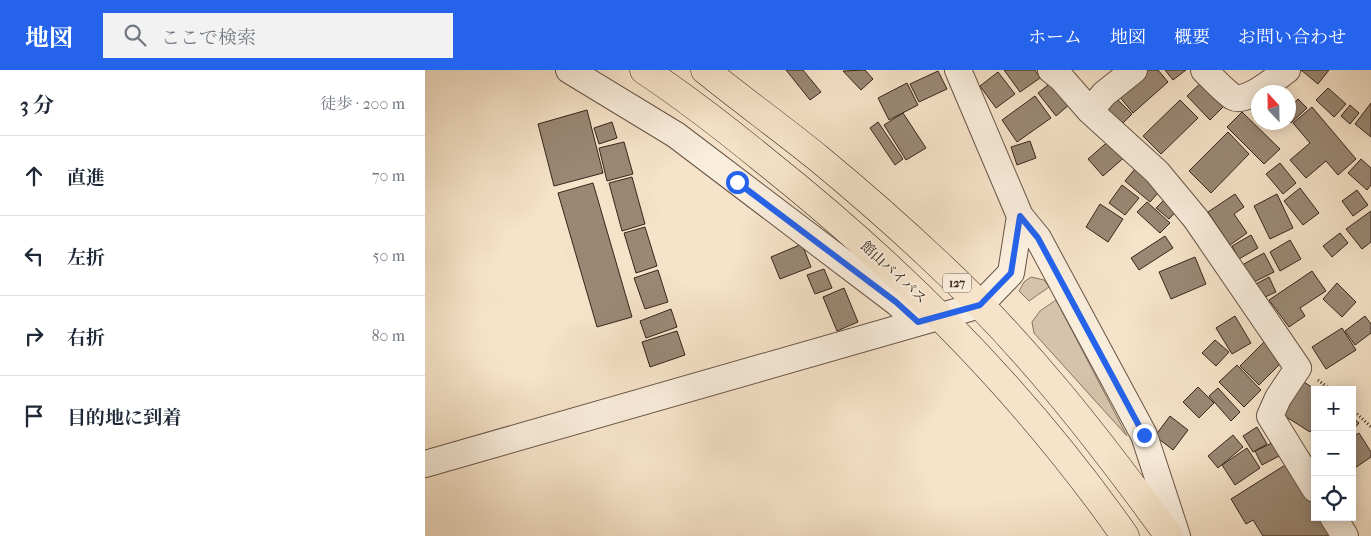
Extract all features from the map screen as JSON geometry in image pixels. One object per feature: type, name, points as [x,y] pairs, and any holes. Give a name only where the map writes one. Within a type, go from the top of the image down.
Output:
[{"type":"highway","name":"館山バイパス","points":[[644,70],[724,128],[805,192],[878,256],[929,319],[1009,389],[1065,453],[1125,536]]},
{"type":"highway","name":"127","points":[[705,70],[819,159],[935,261],[980,305],[1035,365],[1087,427],[1169,536]]},
{"type":"street","points":[[569,70],[676,135],[896,302],[929,319]]},
{"type":"street","points":[[958,70],[1020,216],[1038,238],[1144,435],[1177,536]]},
{"type":"street","points":[[1051,70],[1090,111],[1157,172],[1197,218],[1298,368],[1278,398],[1270,416],[1311,483]]},
{"type":"street","points":[[1090,111],[1104,94],[1134,70]]},
{"type":"street","points":[[1204,70],[1233,97],[1240,99],[1251,95],[1287,70]]},
{"type":"street","points":[[425,464],[980,305],[1011,273],[1020,216]]},
{"type":"street","points":[[1336,521],[1345,536]]},
{"type":"path","points":[[1356,413],[1371,427]]},
{"type":"shaded area","points":[[1031,277],[1044,280],[1049,287],[1029,301],[1019,291],[1024,282]]},
{"type":"shaded area","points":[[1056,300],[1127,436],[1034,333],[1032,322],[1040,311]]},
{"type":"building","points":[[786,70],[803,70],[821,92],[810,100]]},
{"type":"building","points":[[865,70],[873,79],[861,90],[843,71]]},
{"type":"building","points":[[1004,70],[1035,70],[1040,78],[1020,92]]},
{"type":"building","points":[[1147,70],[1158,70],[1168,82],[1133,113],[1118,95]]},
{"type":"building","points":[[1165,70],[1186,70],[1173,80]]},
{"type":"building","points":[[1301,70],[1329,70],[1318,84]]},
{"type":"building","points":[[938,71],[947,89],[919,102],[910,84]]},
{"type":"building","points":[[998,72],[1015,94],[996,108],[980,86]]},
{"type":"building","points":[[1208,76],[1230,100],[1210,120],[1187,96]]},
{"type":"building","points":[[1053,81],[1070,104],[1056,116],[1038,93]]},
{"type":"building","points":[[907,83],[918,105],[889,120],[878,98]]},
{"type":"building","points":[[1328,88],[1346,104],[1334,117],[1316,100]]},
{"type":"building","points":[[1035,96],[1051,118],[1017,142],[1002,120]]},
{"type":"building","points":[[1117,99],[1132,114],[1121,125],[1106,110]]},
{"type":"building","points":[[1298,99],[1307,108],[1296,118],[1296,101]]},
{"type":"building","points":[[1180,100],[1198,118],[1161,154],[1143,136]]},
{"type":"building","points":[[1371,103],[1371,137],[1355,124]]},
{"type":"building","points":[[1350,105],[1359,113],[1350,124],[1341,116]]},
{"type":"building","points":[[1312,107],[1356,159],[1338,175],[1326,161],[1306,178],[1290,160],[1310,143],[1296,127],[1296,120]]},
{"type":"building","points":[[587,110],[603,173],[554,186],[538,124]]},
{"type":"building","points":[[1242,112],[1251,121],[1251,130],[1260,130],[1280,149],[1264,164],[1227,127]]},
{"type":"building","points":[[903,113],[926,148],[906,160],[884,125]]},
{"type":"building","points":[[612,122],[617,138],[599,144],[594,128]]},
{"type":"building","points":[[878,122],[903,159],[895,165],[870,128]]},
{"type":"building","points":[[1228,132],[1249,154],[1211,193],[1189,171]]},
{"type":"building","points":[[1112,138],[1127,155],[1103,176],[1088,159]]},
{"type":"building","points":[[1030,141],[1036,158],[1017,165],[1011,147]]},
{"type":"building","points":[[624,142],[633,174],[607,181],[599,148]]},
{"type":"building","points":[[1361,159],[1371,168],[1371,185],[1367,190],[1348,173]]},
{"type":"building","points":[[1280,163],[1296,183],[1283,194],[1266,174]]},
{"type":"building","points":[[1139,164],[1165,185],[1150,202],[1125,181]]},
{"type":"building","points":[[632,177],[645,224],[622,231],[609,183]]},
{"type":"building","points":[[593,183],[632,317],[597,327],[558,193]]},
{"type":"building","points":[[1122,185],[1139,198],[1125,215],[1109,203]]},
{"type":"building","points":[[1300,188],[1319,213],[1303,225],[1284,201]]},
{"type":"building","points":[[1357,190],[1368,205],[1353,216],[1342,201]]},
{"type":"building","points":[[1235,194],[1244,207],[1234,214],[1247,233],[1230,245],[1208,212]]},
{"type":"building","points":[[1277,194],[1293,228],[1270,239],[1254,206]]},
{"type":"building","points":[[1168,196],[1180,207],[1169,219],[1156,208]]},
{"type":"building","points":[[1147,202],[1170,223],[1160,233],[1137,212]]},
{"type":"building","points":[[1100,204],[1123,219],[1108,242],[1086,227]]},
{"type":"building","points":[[1371,211],[1371,242],[1362,249],[1346,229]]},
{"type":"building","points":[[645,227],[657,266],[636,273],[624,233]]},
{"type":"building","points":[[1340,233],[1348,243],[1332,257],[1323,246]]},
{"type":"building","points":[[1251,235],[1258,248],[1239,259],[1232,246]]},
{"type":"building","points":[[1165,236],[1173,248],[1139,270],[1131,258]]},
{"type":"building","points":[[1290,240],[1301,259],[1280,271],[1270,252]]},
{"type":"building","points":[[802,244],[811,267],[780,279],[771,257]]},
{"type":"building","points":[[1264,253],[1274,272],[1252,283],[1242,265]]},
{"type":"building","points":[[1195,257],[1206,284],[1171,299],[1159,272]]},
{"type":"building","points":[[824,269],[832,288],[815,294],[807,275]]},
{"type":"building","points":[[658,270],[668,302],[645,309],[634,278]]},
{"type":"building","points":[[1312,271],[1326,291],[1300,308],[1305,316],[1289,327],[1269,300]]},
{"type":"building","points":[[1269,277],[1276,292],[1261,299],[1254,285]]},
{"type":"building","points":[[1337,283],[1356,302],[1342,317],[1323,299]]},
{"type":"building","points":[[844,288],[858,322],[837,331],[823,297]]},
{"type":"building","points":[[671,309],[677,327],[646,338],[640,321]]},
{"type":"building","points":[[1235,316],[1251,343],[1232,354],[1216,328]]},
{"type":"building","points":[[1365,316],[1371,324],[1371,333],[1355,345],[1345,331]]},
{"type":"building","points":[[1342,328],[1356,350],[1326,369],[1312,347]]},
{"type":"building","points":[[677,331],[685,355],[650,367],[642,342]]},
{"type":"building","points":[[1268,338],[1287,357],[1259,385],[1240,366]]},
{"type":"building","points":[[1215,340],[1229,352],[1216,366],[1202,353]]},
{"type":"building","points":[[1237,365],[1261,390],[1244,407],[1219,382]]},
{"type":"building","points":[[1304,382],[1311,387],[1310,432],[1283,415]]},
{"type":"building","points":[[1198,387],[1214,403],[1199,418],[1183,402]]},
{"type":"building","points":[[1218,388],[1240,412],[1231,421],[1209,396]]},
{"type":"building","points":[[1170,416],[1188,430],[1173,450],[1155,436]]},
{"type":"building","points":[[1257,427],[1267,444],[1253,452],[1243,436]]},
{"type":"building","points":[[1359,433],[1371,452],[1371,457],[1356,467],[1356,435]]},
{"type":"building","points":[[1233,435],[1243,447],[1218,468],[1208,456]]},
{"type":"building","points":[[1274,442],[1281,455],[1262,465],[1255,451]]},
{"type":"building","points":[[1247,448],[1260,468],[1235,485],[1222,465]]},
{"type":"building","points":[[1290,462],[1311,496],[1311,521],[1327,521],[1336,536],[1263,536],[1253,520],[1246,524],[1231,499]]},
{"type":"route","points":[[737,182],[896,302],[918,322],[980,305],[1011,273],[1020,216],[1038,238],[1144,435]]}]
